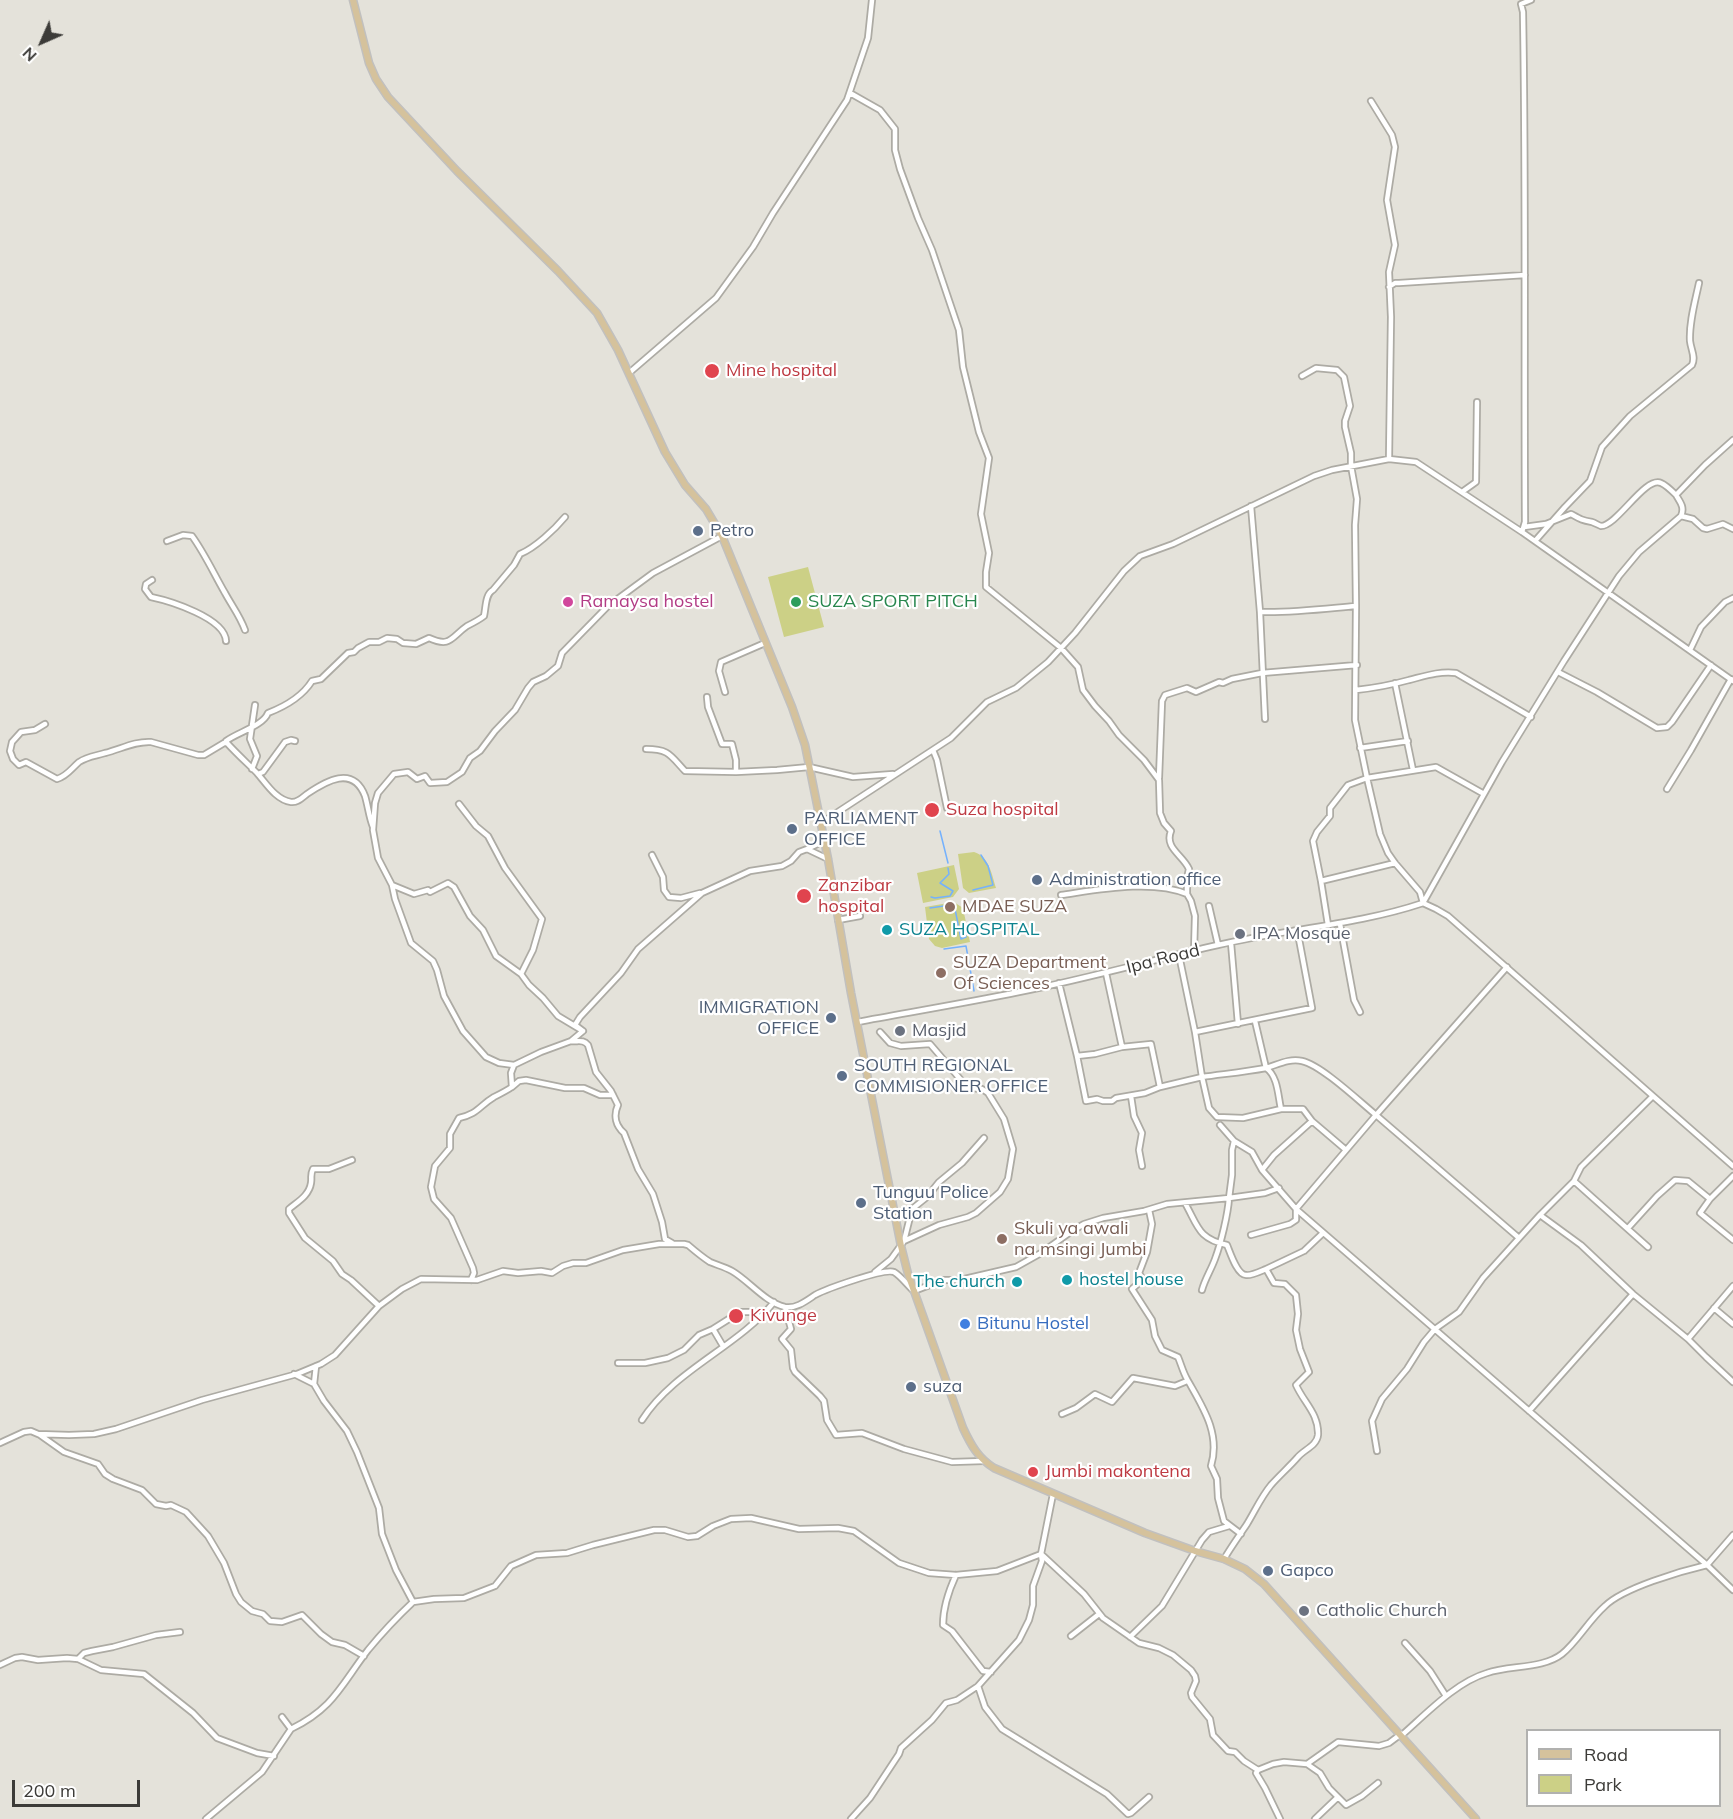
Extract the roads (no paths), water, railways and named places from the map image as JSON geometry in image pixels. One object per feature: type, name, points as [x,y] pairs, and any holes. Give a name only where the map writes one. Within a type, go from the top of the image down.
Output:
[{"type":"main road","points":[[353,0],[369,63],[388,97],[457,171],[588,302],[607,329],[665,452],[685,485],[706,509],[722,536],[800,729],[821,823],[857,1022],[902,1244],[914,1291],[971,1445],[984,1461],[994,1468],[1145,1533],[1224,1559],[1245,1569],[1264,1584],[1476,1819]]},
{"type":"street","points":[[629,373],[716,298],[753,247],[850,93],[868,38],[872,0]]},
{"type":"street","points":[[1523,530],[1526,442],[1525,116],[1521,4],[1531,0]]},
{"type":"street","points":[[850,93],[880,111],[896,129],[895,150],[900,169],[932,250],[959,330],[963,367],[988,458],[981,514],[989,553],[986,587],[1061,648],[1078,668],[1083,690],[1119,735],[1144,759],[1159,780]]},
{"type":"street","points":[[1371,100],[1392,135],[1395,147],[1386,200],[1395,245],[1389,266],[1389,459]]},
{"type":"street","points":[[1389,287],[1395,283],[1525,275]]},
{"type":"street","points":[[1535,541],[1590,481],[1602,447],[1630,416],[1692,365],[1694,361],[1690,343],[1690,328],[1699,283]]},
{"type":"street","points":[[1302,376],[1316,368],[1337,370],[1344,377],[1350,406],[1345,421],[1357,499],[1355,720],[1380,834],[1395,863],[1420,892],[1424,903],[1448,916],[1733,1166]]},
{"type":"street","points":[[1462,492],[1476,482],[1478,402]]},
{"type":"street","points":[[1676,495],[1733,440]]},
{"type":"street","points":[[821,823],[951,738],[987,702],[1016,688],[1048,662],[1124,571],[1140,556],[1173,544],[1314,476],[1389,459],[1416,462],[1523,530],[1535,541],[1732,680],[1667,789]]},
{"type":"street","points":[[1424,903],[1484,795],[1608,592],[1627,564],[1681,516],[1683,511],[1676,495],[1661,483],[1653,483],[1601,526],[1583,521],[1571,514],[1523,530]]},
{"type":"street","points":[[1251,506],[1260,612],[1264,719]]},
{"type":"street","points":[[1681,516],[1693,519],[1703,528],[1723,524],[1733,529]]},
{"type":"street","points":[[226,741],[259,724],[266,719],[268,713],[290,703],[308,688],[312,681],[321,679],[348,653],[354,652],[369,642],[379,642],[387,638],[416,644],[429,638],[442,643],[453,640],[466,627],[484,616],[488,602],[487,595],[514,565],[520,554],[542,539],[565,517]]},
{"type":"street","points":[[167,541],[183,535],[192,536],[209,562],[245,630]]},
{"type":"street","points":[[374,830],[375,803],[378,793],[388,779],[394,774],[408,772],[417,779],[425,776],[430,783],[434,784],[451,780],[462,772],[470,758],[480,751],[515,710],[533,682],[554,671],[562,653],[608,606],[652,573],[722,536]]},
{"type":"street","points":[[152,580],[146,584],[145,589],[151,597],[166,600],[210,619],[221,628],[226,641]]},
{"type":"street","points":[[1690,650],[1701,627],[1725,602],[1733,598]]},
{"type":"street","points":[[1260,612],[1291,613],[1356,606]]},
{"type":"street","points":[[725,692],[719,671],[721,662],[765,643]]},
{"type":"street","points":[[1194,952],[1195,916],[1187,894],[1189,869],[1184,859],[1170,846],[1171,831],[1164,823],[1160,813],[1162,701],[1165,695],[1187,688],[1197,692],[1219,682],[1262,673],[1357,665]]},
{"type":"street","points":[[1558,672],[1597,692],[1648,724],[1661,729],[1672,722],[1711,665]]},
{"type":"street","points":[[1356,690],[1429,674],[1456,673],[1531,717]]},
{"type":"street","points":[[1395,683],[1413,770]]},
{"type":"street","points":[[707,697],[708,707],[722,744],[732,744],[736,772]]},
{"type":"street","points":[[252,769],[257,756],[250,739],[255,705]]},
{"type":"street","points":[[45,724],[35,730],[21,732],[12,742],[10,751],[19,765],[26,762],[57,779],[62,778],[80,762],[93,755],[143,741],[198,755],[204,755],[227,743],[258,774],[266,786],[289,802],[296,802],[317,787],[338,777],[351,779],[363,792],[374,830],[378,858],[392,885],[411,943],[433,961],[444,996],[463,1031],[486,1057],[499,1063],[514,1065],[570,1041],[583,1032]]},
{"type":"street","points":[[258,774],[263,771],[285,742],[295,741]]},
{"type":"street","points":[[1360,748],[1408,741]]},
{"type":"street","points":[[646,749],[666,751],[685,771],[736,772],[809,767],[853,777],[896,773]]},
{"type":"street","points":[[933,750],[947,808]]},
{"type":"street","points":[[1328,925],[1313,841],[1330,816],[1330,808],[1348,785],[1367,778],[1436,767],[1484,795]]},
{"type":"street","points":[[459,804],[476,826],[488,836],[504,868],[542,919],[533,950],[521,974]]},
{"type":"street","points":[[652,855],[663,877],[664,890],[669,897],[681,898],[702,893],[750,871],[782,866],[799,852],[824,841]]},
{"type":"street","points":[[807,849],[828,859]]},
{"type":"street","points":[[1321,881],[1395,863]]},
{"type":"street","points":[[392,885],[414,894],[428,890],[430,892],[447,883],[454,887],[470,916],[483,930],[496,956],[521,974],[558,1016],[583,1032]]},
{"type":"street","points":[[1060,895],[1100,889],[1142,887],[1167,888],[1187,894]]},
{"type":"street","points":[[583,1032],[575,1025],[580,1017],[621,973],[638,949],[702,893]]},
{"type":"street","name":"Ipa Road","points":[[857,1022],[1020,992],[1218,945],[1340,924],[1396,912],[1424,903]]},
{"type":"street","points":[[1209,906],[1218,945]]},
{"type":"street","points":[[838,920],[860,916]]},
{"type":"street","points":[[1340,924],[1354,1000],[1360,1012]]},
{"type":"street","points":[[1195,1032],[1311,1008],[1299,939],[1293,931]]},
{"type":"street","points":[[1230,943],[1238,1024]]},
{"type":"street","points":[[1179,955],[1209,1108],[1217,1117],[1243,1118],[1281,1109],[1303,1109],[1312,1121],[1346,1150]]},
{"type":"street","points":[[1251,1235],[1294,1222],[1297,1215],[1296,1209],[1507,967]]},
{"type":"street","points":[[1106,973],[1122,1047]]},
{"type":"street","points":[[1059,983],[1086,1101],[1097,1099],[1108,1101],[1202,1077],[1266,1068],[1289,1061],[1301,1061],[1311,1065],[1376,1115],[1519,1238]]},
{"type":"street","points":[[1255,1021],[1266,1068],[1274,1077],[1281,1109]]},
{"type":"street","points":[[880,1032],[890,1043],[901,1046],[930,1044],[967,1087],[982,1089],[988,1093],[1004,1119],[1013,1149],[1008,1179],[1000,1192],[976,1213],[939,1226],[902,1244]]},
{"type":"street","points":[[570,1041],[586,1042],[596,1072],[618,1105],[616,1121],[619,1129],[624,1133],[641,1174],[649,1184],[662,1222],[665,1239],[678,1245]]},
{"type":"street","points":[[1077,1056],[1151,1044],[1160,1087]]},
{"type":"street","points":[[512,1086],[511,1073],[514,1065]]},
{"type":"street","points":[[471,1280],[474,1274],[473,1268],[451,1218],[434,1199],[431,1187],[435,1166],[450,1148],[450,1134],[459,1118],[472,1115],[495,1096],[502,1094],[519,1081],[526,1080],[565,1089],[584,1088],[600,1095],[613,1095]]},
{"type":"street","points":[[1131,1096],[1134,1116],[1142,1133],[1139,1150],[1142,1166]]},
{"type":"street","points":[[1377,1451],[1372,1421],[1382,1399],[1407,1369],[1417,1352],[1436,1329],[1459,1312],[1483,1278],[1540,1215],[1575,1181],[1581,1167],[1653,1096]]},
{"type":"street","points":[[1262,1170],[1274,1155],[1312,1121]]},
{"type":"street","points":[[1220,1125],[1234,1141],[1252,1152],[1262,1170],[1296,1209],[1733,1590]]},
{"type":"street","points":[[868,1277],[891,1259],[902,1244],[912,1209],[962,1163],[984,1138]]},
{"type":"street","points":[[1202,1290],[1205,1278],[1215,1260],[1227,1217],[1234,1141]]},
{"type":"street","points":[[352,1160],[329,1168],[313,1169],[307,1193],[289,1209],[289,1213],[305,1238],[333,1261],[342,1274],[379,1305]]},
{"type":"street","points":[[1733,1176],[1710,1199],[1700,1213],[1733,1240]]},
{"type":"street","points":[[1628,1228],[1675,1180],[1688,1181],[1710,1199]]},
{"type":"street","points":[[1575,1181],[1648,1247]]},
{"type":"street","points":[[38,1434],[94,1434],[143,1421],[202,1400],[316,1366],[335,1354],[379,1305],[421,1279],[477,1280],[503,1271],[552,1273],[563,1266],[586,1263],[623,1250],[659,1244],[688,1245],[708,1260],[732,1271],[774,1302],[785,1307],[795,1306],[848,1281],[880,1272],[894,1272],[914,1291],[943,1280],[960,1280],[1016,1267],[1083,1224],[1167,1204],[1265,1193],[1279,1188]]},
{"type":"street","points":[[1185,1203],[1202,1234],[1209,1240],[1227,1245],[1231,1257],[1242,1274],[1246,1275],[1266,1269],[1304,1251],[1323,1233]]},
{"type":"street","points":[[1149,1210],[1152,1224],[1147,1252],[1139,1273],[1142,1278],[1132,1289],[1152,1320],[1155,1336],[1162,1350],[1178,1357],[1187,1381],[1193,1386],[1200,1400],[1209,1423],[1215,1453],[1210,1466],[1217,1479],[1218,1498],[1224,1521],[1240,1534]]},
{"type":"street","points":[[1540,1215],[1581,1245],[1633,1294],[1688,1339],[1733,1382]]},
{"type":"street","points":[[1224,1559],[1273,1483],[1290,1467],[1302,1451],[1314,1445],[1318,1438],[1316,1418],[1296,1385],[1309,1372],[1296,1330],[1298,1314],[1296,1295],[1285,1284],[1274,1283],[1266,1269]]},
{"type":"street","points":[[1688,1339],[1733,1286]]},
{"type":"street","points":[[1529,1411],[1633,1294]]},
{"type":"street","points":[[642,1420],[661,1395],[759,1317],[774,1302]]},
{"type":"street","points":[[785,1307],[791,1329],[782,1339],[792,1350],[793,1368],[824,1401],[827,1420],[836,1436],[862,1433],[904,1449],[952,1462],[984,1461]]},
{"type":"street","points":[[1714,1308],[1733,1324]]},
{"type":"street","points":[[618,1363],[645,1363],[668,1358],[684,1350],[699,1335],[740,1312],[753,1312],[759,1317]]},
{"type":"street","points":[[713,1329],[723,1346]]},
{"type":"street","points":[[314,1384],[316,1366]]},
{"type":"street","points":[[294,1374],[314,1384],[347,1431],[379,1508],[382,1534],[412,1602]]},
{"type":"street","points":[[1062,1414],[1076,1408],[1095,1394],[1112,1402],[1133,1378],[1176,1386],[1187,1381]]},
{"type":"street","points":[[0,1443],[31,1431],[64,1452],[98,1464],[105,1474],[142,1490],[156,1504],[171,1505],[186,1512],[208,1536],[224,1563],[236,1594],[241,1602],[252,1611],[263,1614],[270,1621],[282,1622],[302,1615],[332,1642],[345,1645],[364,1656]]},
{"type":"street","points":[[851,1819],[870,1798],[901,1748],[932,1720],[946,1703],[957,1700],[978,1686],[1018,1640],[1029,1620],[1033,1605],[1034,1586],[1042,1561],[1041,1554],[1053,1494]]},
{"type":"street","points":[[206,1819],[262,1772],[291,1729],[328,1705],[364,1656],[412,1602],[464,1598],[495,1586],[511,1566],[536,1555],[567,1553],[654,1530],[665,1530],[688,1537],[697,1536],[731,1519],[751,1518],[799,1529],[838,1528],[854,1531],[899,1563],[929,1574],[956,1575],[997,1571],[1041,1554]]},
{"type":"street","points":[[1130,1637],[1162,1606],[1209,1532],[1229,1526]]},
{"type":"street","points":[[1306,1764],[1338,1742],[1382,1746],[1389,1743],[1446,1696],[1484,1673],[1544,1663],[1562,1654],[1613,1598],[1660,1579],[1707,1565],[1733,1535]]},
{"type":"street","points":[[1041,1554],[1084,1594],[1099,1614],[1139,1643],[1159,1648],[1191,1670],[1196,1681],[1191,1693],[1192,1697],[1210,1719],[1213,1735],[1228,1751],[1235,1752],[1258,1770]]},
{"type":"street","points":[[956,1575],[947,1599],[943,1625],[952,1630],[983,1671],[991,1672]]},
{"type":"street","points":[[1071,1636],[1099,1614]]},
{"type":"street","points":[[78,1659],[84,1653],[156,1635],[180,1632]]},
{"type":"street","points":[[1405,1643],[1437,1681],[1446,1696]]},
{"type":"street","points":[[0,1665],[22,1657],[38,1660],[67,1658],[78,1659],[101,1670],[147,1675],[165,1693],[193,1713],[217,1738],[257,1753],[274,1756]]},
{"type":"street","points":[[978,1686],[985,1707],[1002,1729],[1107,1794],[1128,1814],[1149,1797]]},
{"type":"street","points":[[282,1717],[291,1729]]},
{"type":"street","points":[[1258,1770],[1284,1762],[1306,1764],[1320,1773],[1337,1798],[1348,1805],[1378,1783]]},
{"type":"street","points":[[1258,1770],[1256,1773],[1280,1819]]},
{"type":"street","points":[[1315,1819],[1337,1798]]},
{"type":"waterway","points":[[940,831],[948,863]]},
{"type":"waterway","points":[[973,890],[993,885],[988,866],[981,855]]},
{"type":"waterway","points":[[931,897],[950,896],[953,891],[940,883],[949,874],[948,868]]},
{"type":"waterway","points":[[930,908],[951,905],[955,909],[961,939],[966,937],[965,933]]},
{"type":"waterway","points":[[944,949],[966,946],[974,991]]},
{"type":"place","name":"Mine hospital","points":[[712,371]]},
{"type":"place","name":"Petro","points":[[698,531]]},
{"type":"place","name":"Ramaysa hostel","points":[[568,602]]},
{"type":"place","name":"SUZA SPORT PITCH","points":[[796,602]]},
{"type":"place","name":"Suza hospital","points":[[932,810]]},
{"type":"place","name":"PARLIAMENT OFFICE","points":[[792,829]]},
{"type":"place","name":"Administration office","points":[[1037,880]]},
{"type":"place","name":"Zanzibar hospital","points":[[804,896]]},
{"type":"place","name":"MDAE SUZA","points":[[950,907]]},
{"type":"place","name":"SUZA HOSPITAL","points":[[887,930]]},
{"type":"place","name":"IPA Mosque","points":[[1240,934]]},
{"type":"place","name":"SUZA Department Of Sciences","points":[[941,973]]},
{"type":"place","name":"IMMIGRATION OFFICE","points":[[831,1018]]},
{"type":"place","name":"Masjid","points":[[900,1031]]},
{"type":"place","name":"SOUTH REGIONAL COMMISIONER OFFICE","points":[[842,1076]]},
{"type":"place","name":"Tunguu Police Station","points":[[861,1203]]},
{"type":"place","name":"Skuli ya awali na msingi Jumbi","points":[[1002,1239]]},
{"type":"place","name":"hostel house","points":[[1067,1280]]},
{"type":"place","name":"The church","points":[[1017,1282]]},
{"type":"place","name":"Kivunge","points":[[736,1316]]},
{"type":"place","name":"Bitunu Hostel","points":[[965,1324]]},
{"type":"place","name":"suza","points":[[911,1387]]},
{"type":"place","name":"Jumbi makontena","points":[[1033,1472]]},
{"type":"place","name":"Gapco","points":[[1268,1571]]},
{"type":"place","name":"Catholic Church","points":[[1304,1611]]}]
